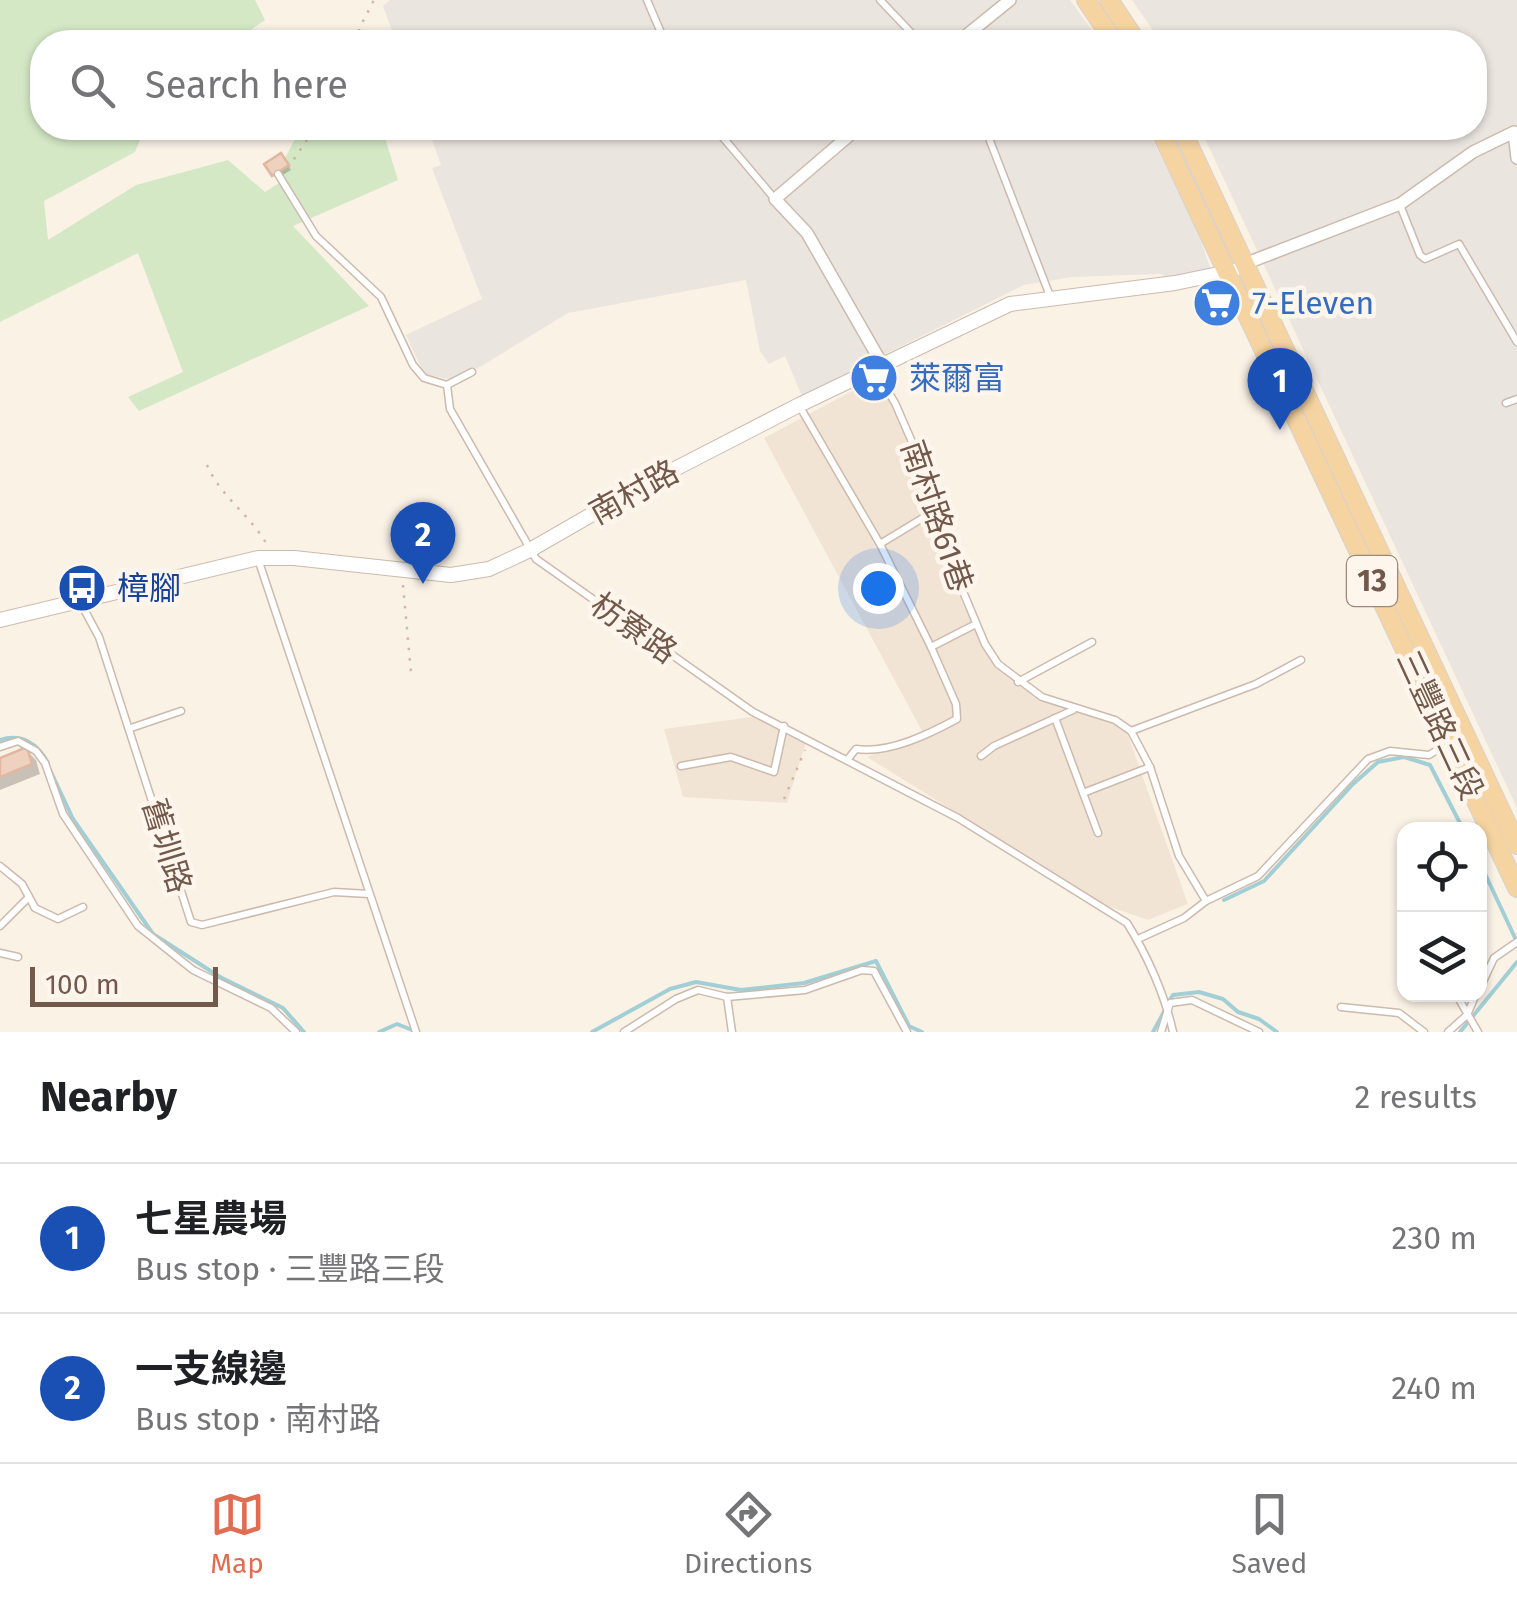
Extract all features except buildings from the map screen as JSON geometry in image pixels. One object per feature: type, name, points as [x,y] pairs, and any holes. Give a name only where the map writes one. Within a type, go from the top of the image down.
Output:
[{"type":"main road","points":[[1086,0],[1106,30]]},
{"type":"main road","points":[[1109,0],[1128,30]]},
{"type":"main road","name":"三豐路三段","points":[[1165,140],[1517,888]]},
{"type":"main road","name":"三豐路三段","points":[[1187,140],[1517,846]]},
{"type":"street","points":[[973,30],[1010,0]]},
{"type":"street","points":[[1247,263],[1400,204],[1473,152],[1514,132],[1517,158]]},
{"type":"street","points":[[844,140],[775,199],[807,232],[877,366]]},
{"type":"street","name":"南村路","points":[[0,620],[266,558],[451,575],[489,568],[530,550],[636,489],[799,405],[1010,304],[1050,296],[1175,284],[1229,274],[1247,263]]},
{"type":"lane","points":[[646,0],[660,30]]},
{"type":"lane","points":[[880,0],[909,30]]},
{"type":"lane","points":[[725,140],[775,199]]},
{"type":"lane","points":[[989,140],[1050,296]]},
{"type":"lane","points":[[278,174],[316,236],[381,297],[412,365],[424,378],[448,385],[472,372]]},
{"type":"lane","points":[[1400,204],[1425,259],[1459,244],[1517,342]]},
{"type":"lane","name":"南村路61巷","points":[[877,366],[926,474],[946,552],[976,624],[998,664],[1018,682]]},
{"type":"lane","name":"枋寮路","points":[[448,385],[450,409],[536,559],[753,712],[810,738],[958,818],[1127,923],[1138,940]]},
{"type":"lane","points":[[1506,403],[1517,399]]},
{"type":"lane","points":[[799,405],[880,544],[956,704],[957,718],[928,734],[868,751],[856,749],[848,759]]},
{"type":"lane","points":[[880,544],[936,510]]},
{"type":"lane","points":[[266,558],[369,894],[416,1032]]},
{"type":"lane","name":"舊圳路","points":[[79,600],[99,637],[191,922],[202,925],[334,892],[369,894]]},
{"type":"lane","points":[[932,648],[976,624]]},
{"type":"lane","points":[[1092,642],[1018,682],[1042,698],[1115,720],[1132,731],[1150,767],[1179,856],[1206,901]]},
{"type":"lane","points":[[1132,731],[1256,684],[1301,660]]},
{"type":"lane","points":[[981,756],[994,746],[1074,710]]},
{"type":"lane","points":[[130,728],[181,711]]},
{"type":"lane","points":[[1055,718],[1098,833]]},
{"type":"lane","points":[[681,766],[732,757],[774,772],[784,726]]},
{"type":"lane","points":[[1174,1032],[1138,940],[1258,876],[1368,759],[1390,751],[1429,755],[1466,733]]},
{"type":"lane","name":"舊圳路","points":[[0,747],[18,742],[36,751],[45,763],[63,814],[138,926],[193,970],[271,1008],[296,1032]]},
{"type":"lane","points":[[1083,793],[1150,767]]},
{"type":"lane","points":[[0,866],[22,884],[35,908],[58,919],[82,908]]},
{"type":"lane","points":[[0,926],[29,897]]},
{"type":"lane","points":[[1487,972],[1494,958],[1517,942]]},
{"type":"lane","points":[[0,953],[18,957]]},
{"type":"lane","points":[[624,1032],[698,990],[726,997],[805,990],[862,970],[874,971],[907,1032]]},
{"type":"lane","points":[[726,997],[732,1032]]},
{"type":"lane","points":[[1162,1032],[1170,1003],[1192,1000],[1259,1032]]},
{"type":"lane","points":[[1460,1002],[1478,1032]]},
{"type":"lane","points":[[1448,1032],[1467,1015],[1473,1002]]},
{"type":"lane","points":[[1341,1008],[1398,1013],[1424,1032]]},
{"type":"path","points":[[358,30],[374,0]]},
{"type":"path","points":[[278,174],[291,165],[308,140]]},
{"type":"path","points":[[207,466],[215,483],[258,529],[266,558]]},
{"type":"path","points":[[402,571],[411,673]]},
{"type":"path","points":[[784,799],[810,738]]},
{"type":"shaded area","points":[[390,0],[1070,0],[1092,30],[392,30],[383,6]]},
{"type":"shaded area","points":[[1132,0],[1517,0],[1517,808],[1206,140],[1487,140],[1487,30],[1153,30]]},
{"type":"shaded area","points":[[432,140],[1153,140],[1198,232],[1213,276],[1183,285],[1161,274],[1072,277],[1024,285],[802,396],[785,356],[769,364],[760,351],[746,280],[568,313],[457,381],[424,374],[406,335],[482,299],[432,168],[441,165]]},
{"type":"shaded area","points":[[882,375],[919,467],[936,534],[964,607],[992,660],[1034,693],[1125,727],[1188,904],[1148,920],[1105,905],[867,757],[922,731],[764,438]]},
{"type":"shaded area","points":[[758,716],[807,739],[787,803],[683,797],[664,729]]},
{"type":"green space","points":[[0,0],[255,0],[265,20],[250,30],[30,30],[30,140],[140,140],[135,152],[44,201],[48,240],[136,185],[228,160],[265,192],[282,181],[279,169],[295,140],[386,140],[398,180],[293,226],[369,306],[139,411],[128,397],[183,372],[138,253],[0,322]]},
{"type":"waterway","points":[[0,740],[15,738],[28,742],[48,763]]},
{"type":"waterway","points":[[1224,900],[1264,881],[1378,762],[1404,757],[1430,765],[1459,822]]},
{"type":"waterway","points":[[51,772],[73,819],[153,934],[220,977],[283,1008],[304,1032]]},
{"type":"waterway","points":[[1487,878],[1516,940]]},
{"type":"waterway","points":[[592,1032],[670,989],[696,982],[741,990],[804,983],[876,961],[909,1026],[922,1032]]},
{"type":"waterway","points":[[1460,1032],[1517,962]]},
{"type":"waterway","points":[[1169,1001],[1173,995],[1199,992],[1223,999],[1238,1012],[1259,1019],[1277,1032]]},
{"type":"waterway","points":[[1153,1032],[1165,1010]]},
{"type":"waterway","points":[[379,1032],[397,1024],[415,1031]]},
{"type":"place","name":"7-Eleven","points":[[1217,303]]},
{"type":"place","name":"萊爾富","points":[[874,378]]},
{"type":"place","name":"七星農場","points":[[1280,430]]},
{"type":"place","name":"一支線邊","points":[[423,584]]},
{"type":"place","name":"樟腳","points":[[82,588]]}]
